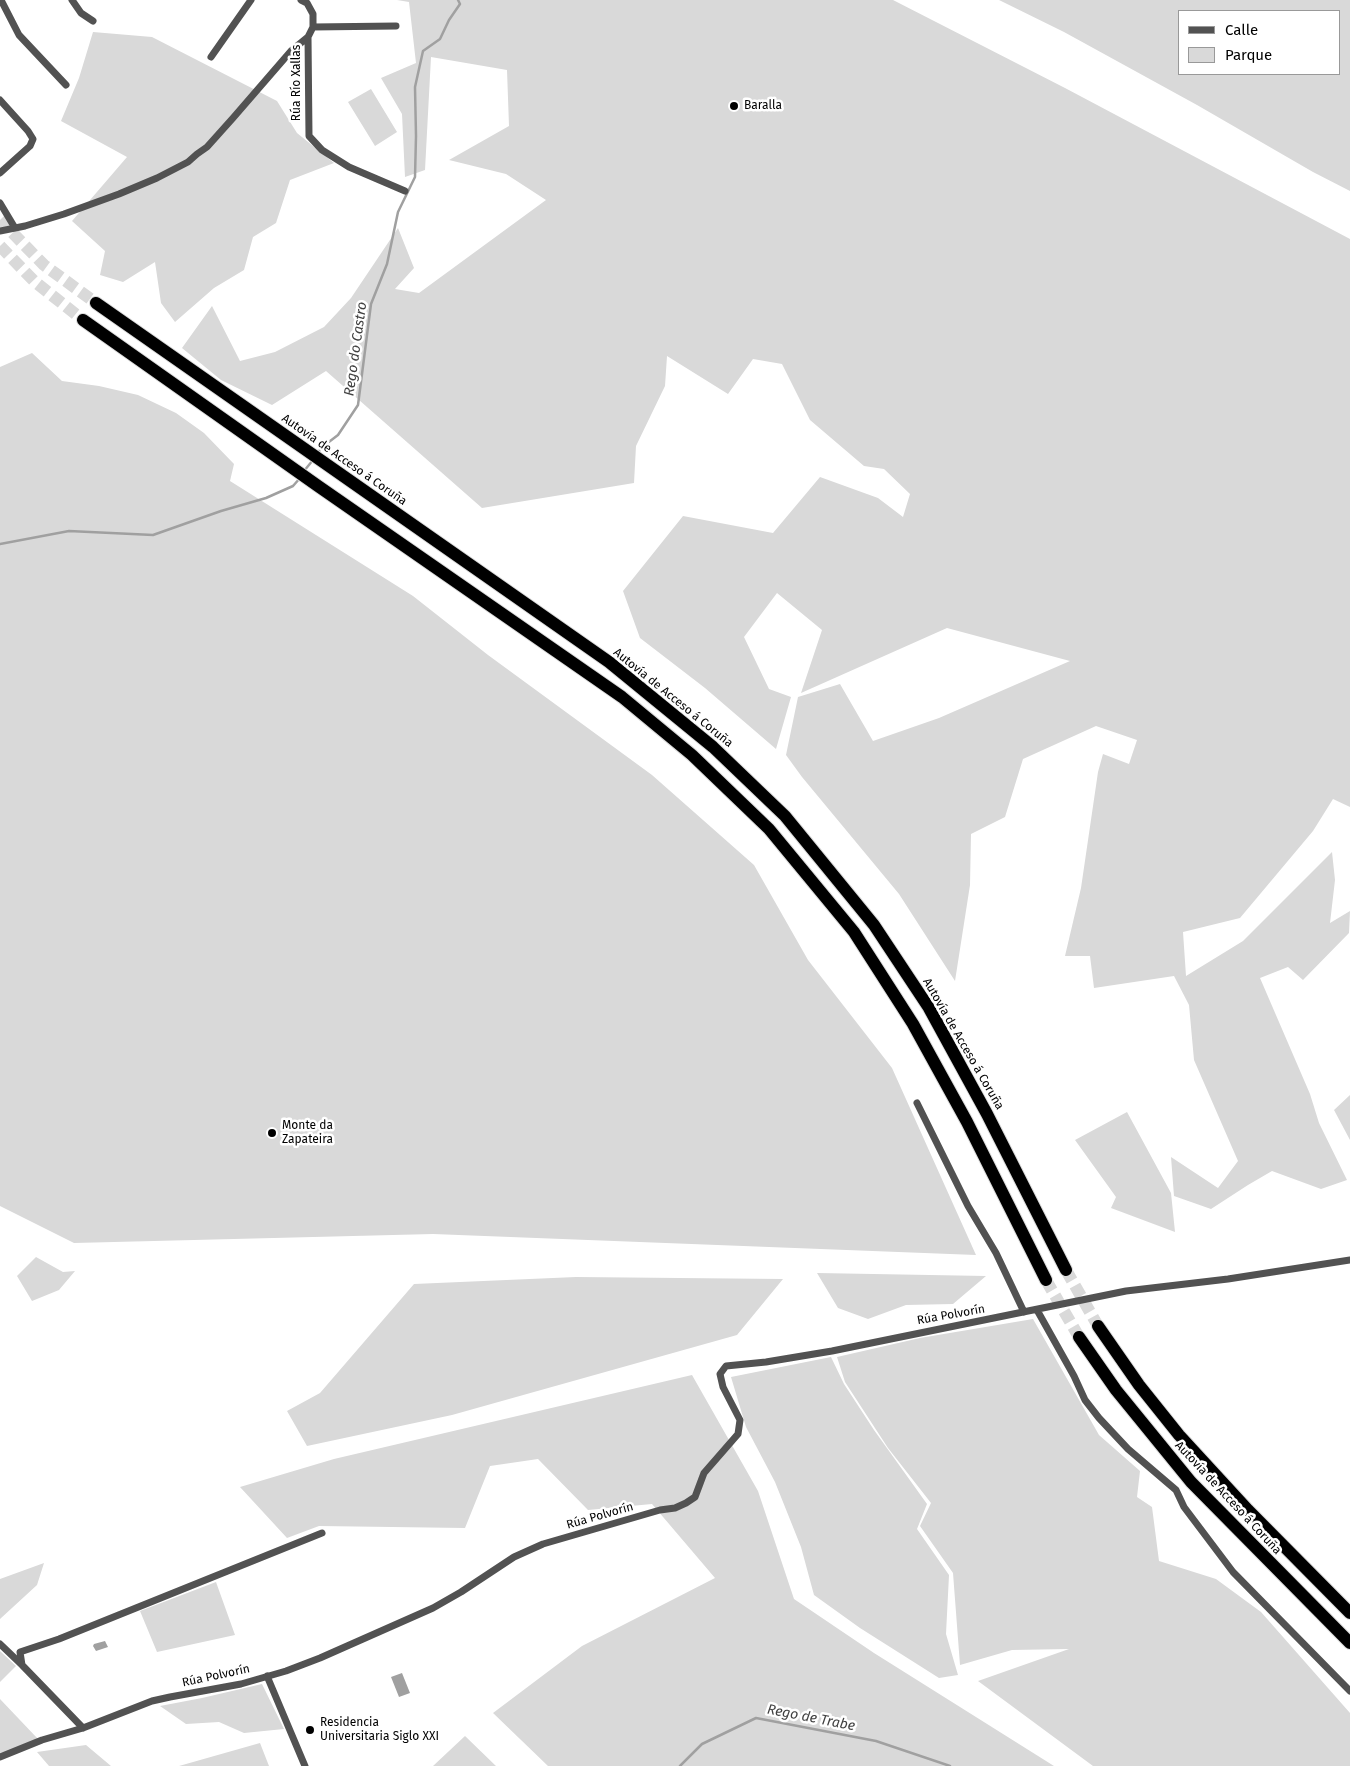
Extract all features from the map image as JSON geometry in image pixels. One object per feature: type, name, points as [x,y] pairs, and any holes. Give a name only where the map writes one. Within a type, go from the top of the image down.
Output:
[{"type":"highway","name":"Autovía de Acceso á Coruña","points":[[96,303],[609,662],[713,747],[785,816],[874,925],[929,1008],[987,1114],[1066,1270]]},
{"type":"highway","points":[[83,320],[318,486],[622,696],[692,755],[769,829],[854,932],[913,1024],[967,1122],[1046,1280]]},
{"type":"highway","name":"Autovía de Acceso á Coruña","points":[[1098,1326],[1139,1385],[1179,1435],[1248,1510],[1350,1614]]},
{"type":"highway","name":"Autovía de Acceso á Coruña","points":[[1079,1337],[1116,1390],[1191,1482],[1350,1643]]},
{"type":"street","points":[[2,0],[19,35],[66,84]]},
{"type":"street","points":[[72,0],[81,13],[93,21]]},
{"type":"street","points":[[211,57],[251,0]]},
{"type":"street","points":[[0,231],[64,214],[119,194],[188,162],[207,147],[291,51],[308,37],[313,28],[313,14],[307,3],[301,0]]},
{"type":"street","points":[[313,28],[396,26]]},
{"type":"street","name":"Rúa Río Xallas","points":[[308,37],[309,136],[322,150],[349,167],[405,191]]},
{"type":"street","points":[[0,100],[28,131],[32,139],[30,146],[0,173]]},
{"type":"street","points":[[0,203],[16,228]]},
{"type":"street","points":[[917,1103],[968,1206],[996,1254],[1024,1312]]},
{"type":"street","name":"Rúa Polvorín","points":[[0,1757],[42,1740],[83,1728],[152,1702],[241,1684],[320,1658],[432,1608],[489,1575],[514,1557],[543,1544],[660,1510],[675,1508],[691,1500],[695,1497],[704,1474],[738,1434],[740,1420],[723,1387],[720,1374],[726,1366],[766,1362],[832,1350],[1126,1291],[1228,1279],[1350,1260]]},
{"type":"street","points":[[1035,1310],[1065,1359],[1085,1400],[1098,1418],[1128,1449],[1176,1490],[1184,1507],[1233,1572],[1350,1691]]},
{"type":"street","points":[[22,1665],[20,1652],[322,1533]]},
{"type":"street","points":[[0,1644],[83,1728]]},
{"type":"street","points":[[267,1676],[305,1766]]},
{"type":"green space","points":[[397,0],[893,0],[1065,88],[1350,239],[1350,807],[1333,799],[1313,831],[1240,918],[1183,932],[1186,976],[1243,941],[1332,852],[1335,880],[1330,923],[1350,911],[1349,933],[1303,980],[1288,967],[1260,978],[1310,1094],[1319,1123],[1347,1180],[1321,1189],[1272,1171],[1211,1209],[1174,1196],[1171,1157],[1218,1188],[1238,1161],[1194,1060],[1189,1005],[1174,976],[1094,988],[1090,956],[1065,956],[1081,888],[1098,772],[1103,754],[1129,764],[1137,740],[1096,726],[1023,759],[1005,817],[971,834],[970,885],[955,981],[899,894],[786,755],[798,697],[840,684],[873,741],[939,718],[1070,661],[947,628],[801,693],[822,630],[777,593],[744,637],[769,689],[791,697],[776,749],[705,688],[640,638],[623,591],[683,516],[773,533],[820,477],[878,498],[903,517],[910,494],[884,469],[864,466],[810,420],[782,364],[753,359],[728,394],[667,356],[665,386],[636,446],[634,483],[482,508],[326,371],[272,405],[221,380],[182,348],[212,306],[240,361],[275,352],[324,327],[351,298],[398,228],[414,268],[395,289],[419,293],[546,200],[506,174],[449,160],[509,126],[507,70],[431,57],[425,170],[405,177],[402,114],[381,78],[416,63],[409,2]]},
{"type":"green space","points":[[999,0],[1350,0],[1350,191],[1313,172],[1197,105],[1064,32]]},
{"type":"green space","points":[[93,32],[152,37],[277,101],[297,133],[334,163],[290,180],[276,223],[253,237],[244,270],[214,288],[175,322],[161,303],[155,262],[123,282],[100,275],[105,251],[72,221],[127,157],[61,121],[79,78]]},
{"type":"green space","points":[[371,89],[397,132],[375,146],[348,102]]},
{"type":"green space","points":[[32,353],[62,381],[99,386],[138,395],[176,413],[204,433],[234,464],[230,481],[413,596],[488,655],[652,775],[754,865],[808,960],[892,1068],[976,1255],[433,1234],[74,1243],[0,1206],[0,367]]},
{"type":"green space","points":[[1350,1095],[1350,1140],[1334,1110]]},
{"type":"green space","points":[[1127,1112],[1171,1193],[1175,1232],[1111,1208],[1116,1197],[1075,1140]]},
{"type":"green space","points":[[36,1257],[63,1272],[75,1271],[59,1290],[32,1301],[17,1276]]},
{"type":"green space","points":[[817,1273],[986,1276],[953,1304],[906,1305],[868,1319],[838,1308]]},
{"type":"green space","points":[[576,1277],[783,1279],[737,1335],[452,1415],[307,1446],[287,1411],[320,1393],[414,1284]]},
{"type":"green space","points":[[1033,1319],[1099,1435],[1140,1471],[1137,1497],[1152,1507],[1159,1561],[1216,1579],[1261,1612],[1350,1713],[1350,1766],[1093,1766],[978,1681],[1069,1649],[1012,1650],[960,1665],[953,1573],[920,1526],[931,1503],[888,1448],[845,1382],[837,1357],[920,1338]]},
{"type":"green space","points":[[831,1357],[844,1384],[874,1430],[927,1504],[917,1529],[949,1575],[946,1634],[958,1675],[939,1678],[860,1628],[814,1595],[801,1547],[775,1482],[746,1427],[731,1377]]},
{"type":"green space","points":[[692,1375],[758,1491],[794,1599],[874,1653],[1054,1766],[548,1766],[493,1713],[582,1646],[715,1578],[652,1504],[588,1510],[538,1459],[490,1466],[465,1528],[319,1526],[287,1538],[240,1487],[334,1459]]},
{"type":"green space","points":[[44,1563],[37,1585],[0,1619],[0,1579]]},
{"type":"green space","points":[[216,1582],[235,1635],[157,1652],[140,1611]]},
{"type":"green space","points":[[0,1651],[16,1666],[0,1682]]},
{"type":"green space","points":[[262,1684],[284,1729],[244,1733],[219,1722],[186,1724],[160,1706],[202,1698]]},
{"type":"green space","points":[[0,1699],[38,1739],[18,1749],[0,1753]]},
{"type":"green space","points":[[465,1736],[496,1766],[433,1766]]},
{"type":"green space","points":[[260,1743],[269,1766],[179,1766]]},
{"type":"green space","points":[[86,1745],[111,1766],[49,1766],[37,1752]]},
{"type":"shaded area","points":[[105,1641],[108,1647],[96,1651],[93,1646],[94,1644]]},
{"type":"shaded area","points":[[402,1673],[410,1693],[399,1697],[391,1677]]},
{"type":"waterway","name":"Rego do Castro","points":[[318,453],[321,448],[338,435],[358,405],[371,304],[387,264],[398,212],[415,177],[415,87],[423,51],[440,39],[449,20],[460,4],[458,0]]},
{"type":"waterway","name":"Rego do Castro","points":[[304,471],[313,460]]},
{"type":"waterway","name":"Rego do Castro","points":[[0,544],[69,531],[153,535],[221,511],[266,498],[293,486],[300,478]]},
{"type":"waterway","name":"Rego de Trabe","points":[[680,1766],[702,1744],[756,1718],[876,1741],[950,1766]]},
{"type":"tunnel","points":[[0,220],[44,265],[96,303]]},
{"type":"tunnel","points":[[0,246],[34,281],[83,320]]},
{"type":"tunnel","points":[[1066,1270],[1098,1326]]},
{"type":"tunnel","points":[[1046,1280],[1079,1337]]},
{"type":"place","name":"Baralla","points":[[734,106]]},
{"type":"place","name":"Monte da Zapateira","points":[[272,1133]]},
{"type":"place","name":"Residencia Universitaria Siglo XXI","points":[[310,1730]]}]
